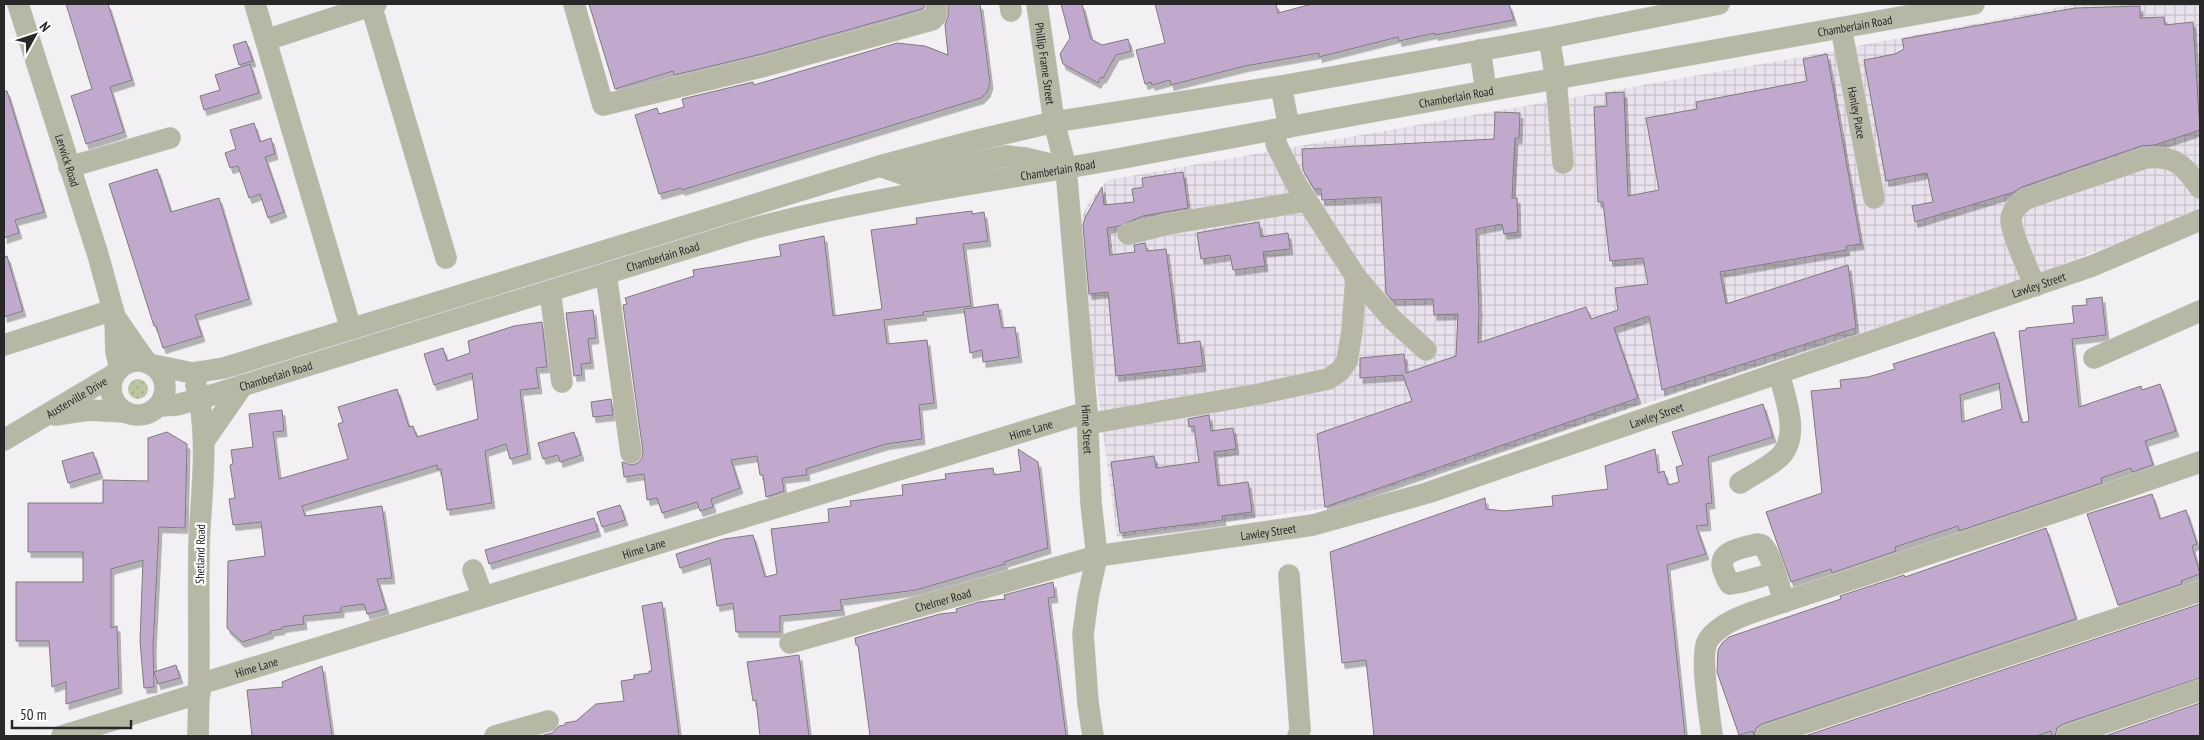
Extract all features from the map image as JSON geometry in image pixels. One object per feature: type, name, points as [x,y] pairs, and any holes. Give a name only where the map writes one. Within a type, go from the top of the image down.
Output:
[{"type":"street","name":"Lerwick Road","points":[[18,4],[114,313],[117,371]]},
{"type":"street","points":[[256,4],[350,329]]},
{"type":"street","points":[[574,4],[603,105],[764,66],[928,22],[936,18],[936,4]]},
{"type":"street","name":"Phillip Frame Street","points":[[1037,4],[1054,122]]},
{"type":"street","name":"Chamberlain Road","points":[[150,364],[192,373],[224,368],[880,166],[1054,122],[1281,86],[1549,38],[1719,4]]},
{"type":"street","name":"Chamberlain Road","points":[[159,406],[176,405],[199,399],[748,230],[852,205],[1842,28],[1940,7],[1974,4]]},
{"type":"street","points":[[266,40],[373,5],[446,258]]},
{"type":"street","name":"Hanley Place","points":[[1842,28],[1874,198]]},
{"type":"street","points":[[1549,38],[1556,79],[1563,162]]},
{"type":"street","points":[[1480,50],[1486,91]]},
{"type":"street","points":[[1281,86],[1281,128],[1277,146],[1306,201],[1356,277],[1396,323],[1426,350]]},
{"type":"street","name":"Hime Street","points":[[1054,122],[1066,168],[1087,418],[1091,503],[1097,556],[1088,596],[1083,634],[1087,694],[1093,736]]},
{"type":"street","points":[[69,167],[170,138]]},
{"type":"street","points":[[880,166],[908,176],[1006,156],[1025,158],[1066,168]]},
{"type":"street","points":[[2034,286],[2012,228],[2011,217],[2016,206],[2026,200],[2146,158],[2160,156],[2174,160],[2188,170],[2200,188]]},
{"type":"street","points":[[843,178],[852,205]]},
{"type":"street","points":[[1128,234],[1168,224],[1306,201]]},
{"type":"street","name":"Lawley Street","points":[[1097,556],[1313,525],[1427,493],[2092,266],[2200,220]]},
{"type":"street","points":[[606,274],[631,453]]},
{"type":"street","name":"Hime Lane","points":[[62,736],[200,688],[483,597],[1087,418],[1259,394],[1328,379],[1340,371],[1347,361],[1351,341],[1356,277]]},
{"type":"street","points":[[550,291],[562,382]]},
{"type":"street","points":[[2094,358],[2200,311]]},
{"type":"street","name":"Lerwick Road","points":[[114,313],[150,364]]},
{"type":"street","points":[[4,346],[114,313]]},
{"type":"street","points":[[133,361],[150,364],[164,380],[165,389],[159,406],[152,412],[143,415],[125,412],[113,399],[112,382],[117,371],[133,361]]},
{"type":"street","name":"Austerville Drive","points":[[4,440],[117,371]]},
{"type":"street","name":"Shetland Road","points":[[192,373],[199,399],[204,441],[199,547],[200,688],[198,736]]},
{"type":"street","points":[[1740,482],[1778,459],[1790,443],[1790,421],[1779,373]]},
{"type":"street","points":[[204,441],[243,385]]},
{"type":"street","name":"Austerville Drive","points":[[38,420],[68,412],[88,410],[125,412]]},
{"type":"street","points":[[1712,736],[1704,656],[1707,641],[1716,631],[1727,624],[1749,613],[2064,510],[2200,462]]},
{"type":"street","name":"Chelmer Road","points":[[790,643],[1097,556]]},
{"type":"street","points":[[473,570],[483,597]]},
{"type":"street","points":[[1774,573],[1784,602]]},
{"type":"street","points":[[1289,575],[1300,730],[1298,736]]},
{"type":"street","points":[[1766,736],[2200,591]]},
{"type":"street","points":[[2067,736],[2200,690]]},
{"type":"street","points":[[495,736],[548,721]]},
{"type":"shaded area","points":[[2078,4],[2200,4],[2200,211],[2017,282],[1326,508],[1117,537],[1076,230],[1089,201],[1108,180],[1784,60]]},
{"type":"green space","points":[[134,379],[142,379],[148,385],[148,393],[142,399],[134,399],[128,393],[128,385]]},
{"type":"building","points":[[66,4],[108,4],[132,80],[110,87],[124,132],[86,144],[71,96],[92,89]]},
{"type":"building","points":[[589,4],[924,4],[924,8],[762,54],[674,75],[673,71],[615,89]]},
{"type":"building","points":[[948,4],[980,4],[990,83],[987,92],[981,98],[682,190],[681,188],[659,194],[635,115],[657,108],[659,114],[684,107],[682,99],[753,82],[754,85],[897,43],[925,46],[948,55],[945,25],[948,16]]},
{"type":"building","points":[[1061,4],[1082,4],[1091,39],[1102,45],[1128,39],[1131,51],[1116,55],[1103,78],[1101,77],[1098,83],[1063,64],[1060,54],[1070,38]]},
{"type":"building","points":[[1155,4],[1276,4],[1278,13],[1312,4],[1509,4],[1514,20],[1399,41],[1398,37],[1319,57],[1319,53],[1245,66],[1171,85],[1170,80],[1152,85],[1151,82],[1145,84],[1136,50],[1165,43]]},
{"type":"building","points":[[2140,6],[2140,18],[2164,17],[2165,25],[2193,22],[2200,130],[2155,145],[2141,146],[2022,187],[2014,192],[1915,222],[1912,206],[1933,202],[1927,173],[1886,181],[1864,60],[1895,54],[1904,49],[1902,39],[2075,8]]},
{"type":"building","points":[[246,41],[253,61],[239,65],[233,45]]},
{"type":"building","points":[[1827,54],[1861,244],[1846,246],[1847,250],[1720,272],[1726,304],[1848,265],[1856,328],[1662,390],[1649,316],[1619,326],[1614,328],[1638,398],[1325,507],[1317,434],[1412,401],[1403,375],[1360,378],[1360,358],[1404,354],[1406,373],[1456,356],[1458,314],[1434,315],[1433,299],[1392,300],[1386,293],[1381,197],[1322,200],[1321,189],[1314,189],[1303,170],[1302,149],[1494,139],[1495,112],[1520,113],[1519,138],[1515,138],[1512,198],[1517,198],[1518,232],[1504,234],[1502,224],[1476,229],[1479,311],[1478,343],[1586,307],[1591,319],[1618,310],[1615,288],[1648,284],[1643,258],[1610,261],[1603,202],[1598,202],[1594,107],[1607,106],[1606,93],[1624,92],[1628,196],[1659,190],[1646,118],[1697,109],[1696,102],[1807,81],[1803,59]]},
{"type":"building","points":[[250,64],[259,93],[204,110],[200,96],[220,90],[215,75]]},
{"type":"building","points":[[4,91],[7,91],[44,212],[15,220],[19,233],[4,238]]},
{"type":"building","points":[[254,123],[260,142],[271,138],[275,154],[265,157],[284,212],[268,218],[260,194],[249,198],[238,166],[230,168],[225,153],[236,149],[230,130]]},
{"type":"building","points":[[157,169],[171,212],[219,198],[249,299],[195,315],[202,336],[163,348],[156,326],[154,326],[109,184]]},
{"type":"building","points":[[1183,172],[1188,208],[1143,216],[1119,226],[1107,228],[1110,255],[1135,252],[1134,245],[1145,243],[1147,251],[1166,249],[1178,344],[1200,341],[1203,366],[1116,376],[1108,292],[1089,294],[1083,225],[1085,218],[1102,187],[1104,205],[1134,202],[1132,189],[1143,187],[1142,178]]},
{"type":"building","points":[[972,211],[972,214],[984,212],[988,241],[963,244],[971,306],[923,312],[924,315],[884,320],[887,344],[927,340],[934,403],[919,405],[922,439],[886,444],[806,469],[807,475],[782,478],[784,491],[766,497],[763,475],[760,475],[757,456],[731,460],[740,488],[711,499],[713,507],[700,511],[697,502],[662,513],[657,498],[647,500],[644,474],[624,477],[622,462],[632,465],[638,463],[642,458],[643,452],[623,305],[627,304],[625,298],[694,276],[693,270],[781,256],[779,245],[824,236],[833,316],[882,309],[871,230],[917,224],[916,218]]},
{"type":"building","points":[[1259,222],[1261,237],[1288,233],[1290,249],[1263,252],[1265,266],[1233,270],[1230,255],[1201,259],[1197,233]]},
{"type":"building","points":[[7,256],[23,311],[4,317],[4,257]]},
{"type":"building","points":[[2102,297],[2106,335],[2072,339],[2079,407],[2141,386],[2142,390],[2160,384],[2176,431],[2145,441],[2153,465],[2132,472],[2131,468],[2101,478],[2102,483],[1959,531],[1958,526],[1895,547],[1896,551],[1832,573],[1831,569],[1791,582],[1766,512],[1822,493],[1811,391],[1841,388],[1840,380],[1868,377],[1895,369],[1893,364],[1994,332],[2022,423],[2029,421],[2019,331],[2026,330],[2026,328],[2074,323],[2072,306],[2087,305],[2086,299]],"holes":[[[1999,383],[2002,409],[1962,422],[1960,395]]]},
{"type":"building","points":[[998,304],[1002,328],[1015,327],[1019,357],[983,362],[982,350],[970,353],[964,309]]},
{"type":"building","points":[[593,310],[596,338],[588,339],[591,363],[581,364],[582,375],[574,376],[566,313]]},
{"type":"building","points":[[542,322],[547,367],[536,368],[539,388],[520,390],[528,454],[510,459],[506,444],[485,451],[492,503],[447,510],[441,469],[438,470],[437,465],[302,506],[305,516],[382,506],[392,578],[377,579],[386,609],[367,614],[364,604],[341,607],[341,612],[303,616],[304,624],[282,627],[282,629],[270,631],[271,633],[242,642],[227,628],[228,561],[265,556],[261,522],[233,525],[229,499],[235,498],[230,465],[233,464],[231,450],[253,447],[249,414],[282,410],[284,431],[273,432],[279,479],[348,459],[338,424],[343,422],[338,407],[397,389],[409,427],[413,426],[417,437],[478,419],[472,373],[434,385],[424,354],[443,348],[447,361],[470,353],[468,341],[514,326]]},
{"type":"building","points":[[611,399],[613,415],[593,417],[591,402]]},
{"type":"building","points":[[1763,404],[1773,437],[1708,457],[1712,503],[1706,504],[1708,525],[1696,526],[1706,554],[1667,565],[1685,736],[1374,736],[1366,660],[1342,663],[1330,552],[1485,498],[1486,509],[1504,511],[1553,506],[1552,496],[1608,489],[1605,466],[1655,449],[1658,473],[1664,471],[1668,485],[1679,482],[1676,467],[1683,465],[1672,432]]},
{"type":"building","points":[[1209,415],[1211,431],[1233,428],[1236,449],[1214,452],[1218,486],[1248,482],[1252,512],[1222,516],[1223,520],[1120,533],[1111,462],[1154,456],[1156,468],[1199,462],[1194,426],[1189,427],[1188,419]]},
{"type":"building","points":[[167,432],[187,444],[185,528],[159,527],[153,648],[154,687],[144,688],[140,641],[143,560],[111,569],[111,628],[117,626],[119,688],[66,704],[66,682],[52,687],[49,641],[16,641],[16,582],[83,582],[83,552],[28,552],[28,503],[103,503],[103,480],[148,481],[148,438]]},
{"type":"building","points":[[574,432],[581,455],[560,462],[558,455],[543,459],[538,443]]},
{"type":"building","points":[[1018,449],[1038,462],[1048,548],[1004,562],[1005,564],[916,590],[840,600],[842,610],[780,616],[780,632],[736,632],[733,603],[717,606],[710,558],[680,568],[676,554],[724,539],[753,535],[765,577],[777,574],[771,529],[829,522],[828,509],[851,506],[850,501],[903,495],[902,485],[946,479],[945,474],[993,468],[994,475],[1021,471]]},
{"type":"building","points":[[93,452],[100,473],[68,483],[62,461]]},
{"type":"building","points":[[2152,494],[2160,519],[2186,510],[2197,544],[2192,546],[2200,574],[2181,581],[2182,584],[2118,605],[2087,514]]},
{"type":"building","points":[[620,505],[625,520],[602,527],[597,512]]},
{"type":"building","points":[[594,518],[598,531],[489,564],[485,550]]},
{"type":"building","points":[[2046,528],[2076,619],[1762,724],[1756,728],[1754,736],[1753,731],[1739,735],[1717,672],[1718,650],[1729,637],[1841,599],[1840,596],[1904,575],[1905,577]]},
{"type":"building","points":[[1053,582],[1055,597],[1048,598],[1066,736],[870,736],[858,645],[856,645],[855,638],[940,614],[957,612],[956,609],[979,602],[1005,599],[1004,595]]},
{"type":"building","points":[[662,602],[679,736],[540,736],[552,733],[559,726],[565,725],[565,723],[576,721],[596,704],[624,701],[621,681],[634,679],[634,675],[652,671],[642,606]]},
{"type":"building","points":[[2200,604],[2200,678],[2063,724],[2057,728],[2055,736],[2052,736],[2051,731],[2036,736],[1805,736]]},
{"type":"building","points":[[799,655],[809,736],[760,736],[756,700],[753,701],[747,662]]},
{"type":"building","points":[[176,665],[180,678],[158,684],[154,672]]},
{"type":"building","points":[[322,666],[332,736],[252,736],[247,690],[283,687],[282,682]]},
{"type":"building","points":[[2200,703],[2200,736],[2105,736]]}]
